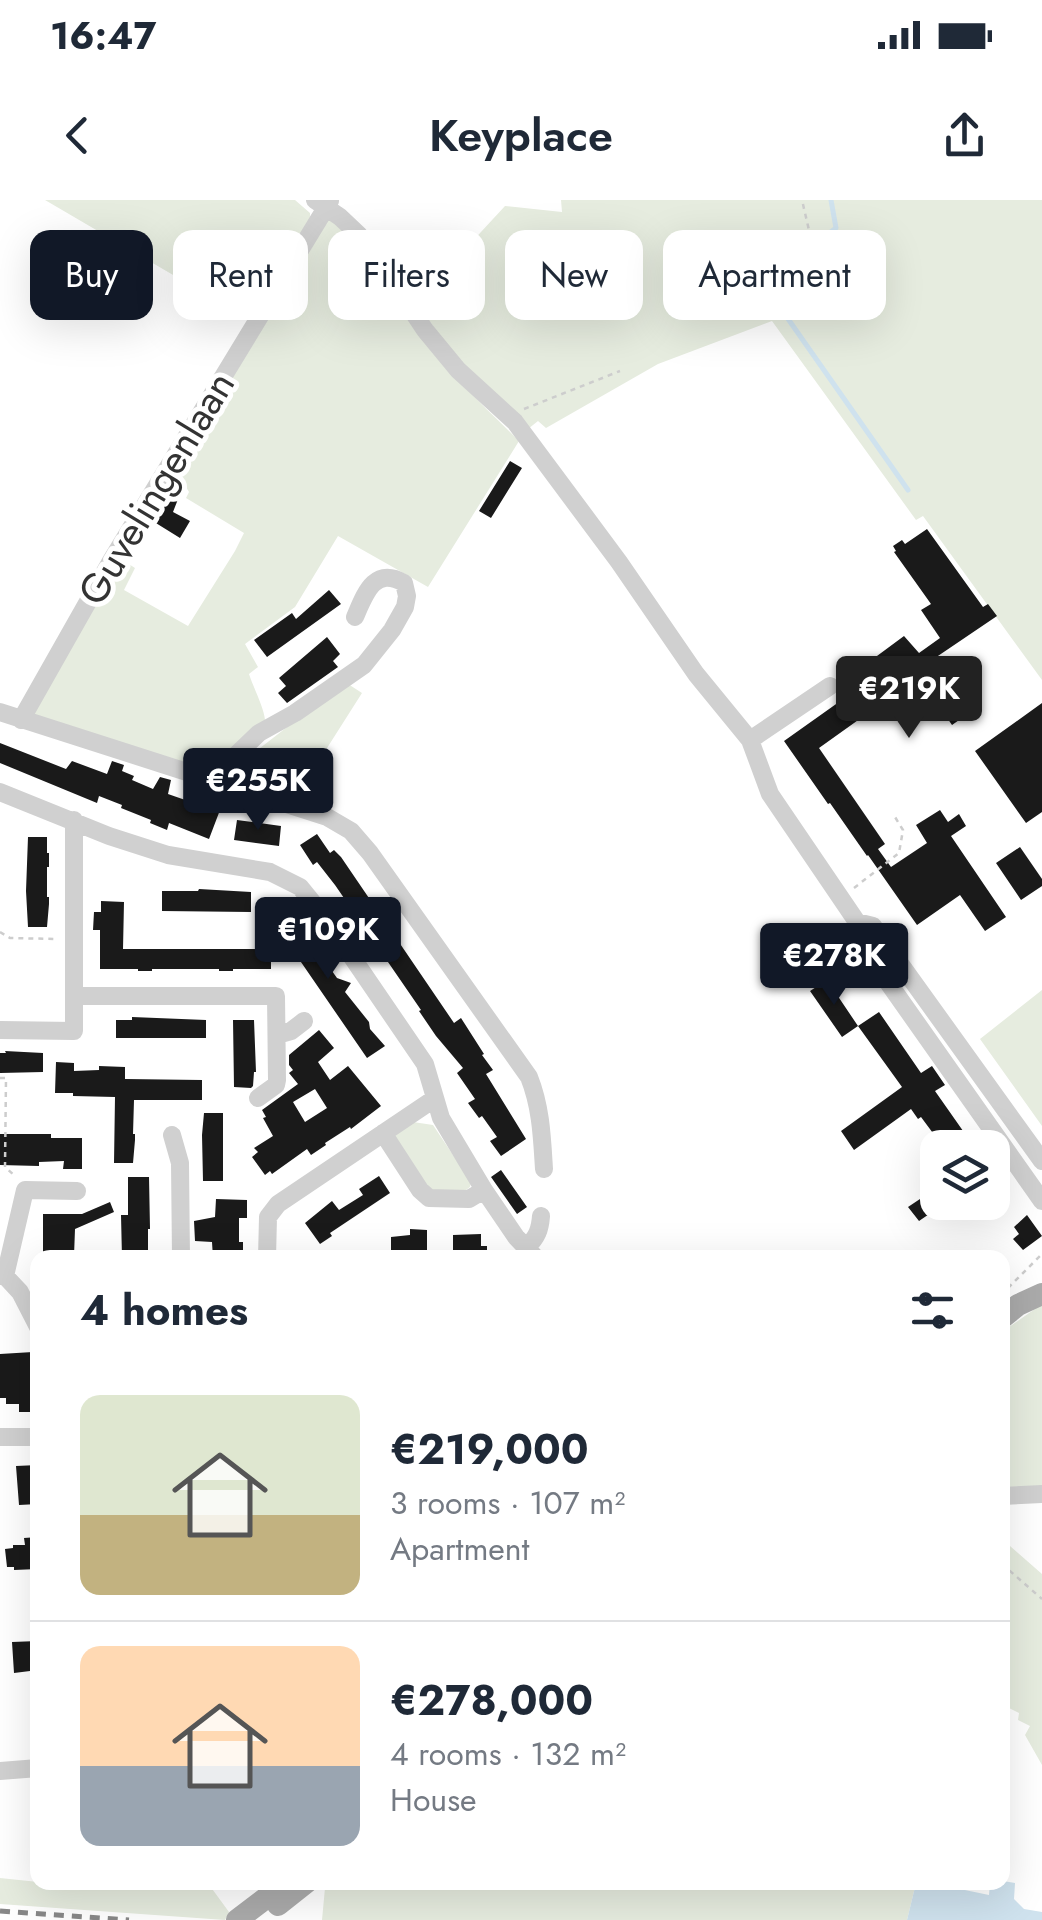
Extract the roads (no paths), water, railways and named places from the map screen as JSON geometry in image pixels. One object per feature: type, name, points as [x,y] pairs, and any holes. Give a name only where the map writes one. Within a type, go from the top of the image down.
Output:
[{"type":"main road","points":[[1010,1303],[1042,1275]]},
{"type":"main road","points":[[1010,1304],[1042,1294]]},
{"type":"main road","points":[[237,1920],[276,1890]]},
{"type":"main road","points":[[260,1920],[297,1890]]},
{"type":"street","name":"Guvelingenlaan","points":[[21,720],[324,202],[375,255],[425,330],[458,370],[513,420],[608,547],[696,674],[750,740],[770,794],[858,922]]},
{"type":"street","points":[[211,779],[260,733],[364,664],[405,607],[408,596],[404,583],[384,577],[373,583],[355,617]]},
{"type":"street","points":[[750,740],[830,686]]},
{"type":"street","points":[[0,712],[340,823],[360,840],[528,1077],[541,1116],[544,1169]]},
{"type":"street","points":[[0,792],[168,855],[270,872],[300,887],[425,1064],[440,1118],[516,1238],[529,1250]]},
{"type":"street","points":[[0,1030],[74,1030],[74,820]]},
{"type":"street","points":[[1014,1162],[1038,1156],[873,926],[858,922],[856,938],[1014,1162],[1042,1201]]},
{"type":"street","points":[[74,996],[276,996],[276,1085],[258,1098]]},
{"type":"street","points":[[278,1035],[304,1021]]},
{"type":"street","points":[[267,1250],[268,1218],[278,1204],[434,1100]]},
{"type":"street","points":[[384,1133],[429,1198],[468,1199],[484,1190]]},
{"type":"street","points":[[172,1135],[180,1163],[181,1250]]},
{"type":"street","points":[[30,1311],[20,1292],[3,1276],[25,1190],[77,1190]]},
{"type":"street","points":[[532,1250],[540,1216]]},
{"type":"street","points":[[0,1437],[30,1437]]},
{"type":"street","points":[[1010,1496],[1042,1494]]},
{"type":"street","points":[[0,1771],[30,1769]]},
{"type":"water","points":[[1010,1882],[1015,1883],[1014,1899],[1024,1909],[1042,1912],[1042,1920],[907,1920],[914,1890],[965,1890],[989,1895],[989,1890],[1010,1890]]},
{"type":"waterway","points":[[831,200],[833,230]]},
{"type":"waterway","points":[[789,320],[908,490]]},
{"type":"railway","points":[[0,1911],[129,1920]]}]
